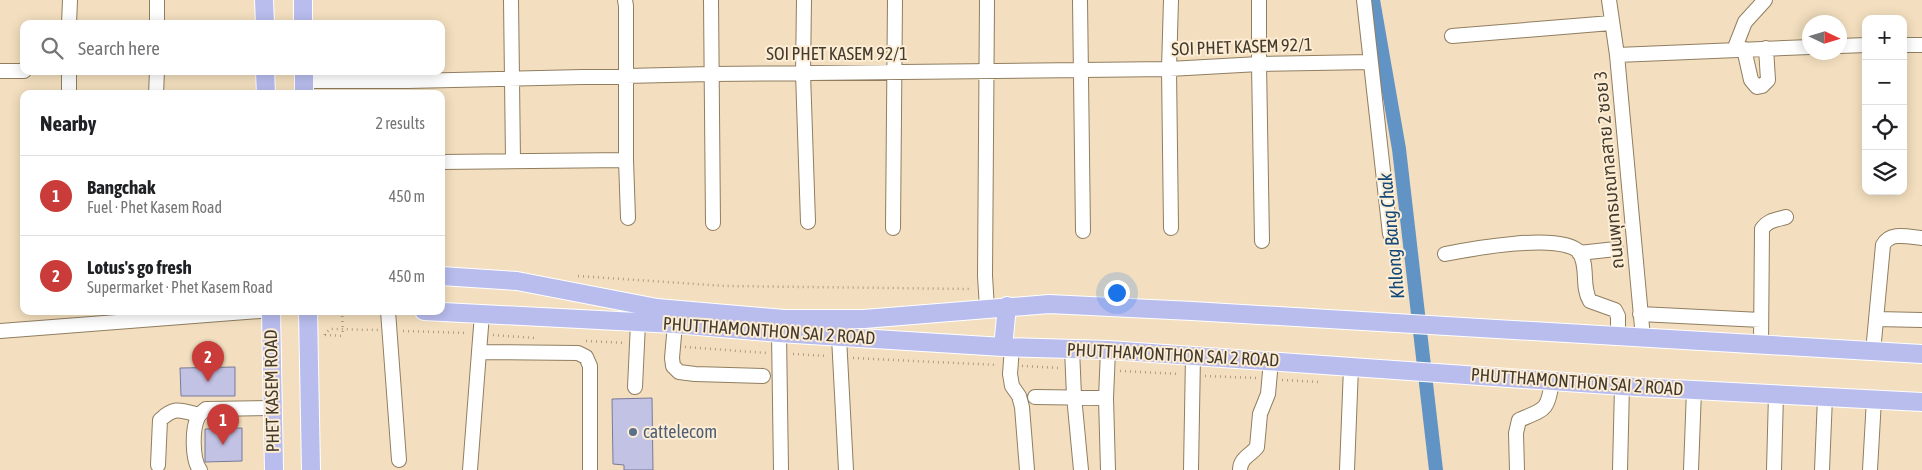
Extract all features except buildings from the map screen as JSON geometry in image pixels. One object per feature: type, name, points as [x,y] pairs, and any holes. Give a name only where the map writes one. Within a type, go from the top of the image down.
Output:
[{"type":"main road","points":[[264,0],[265,20]]},
{"type":"main road","points":[[302,0],[303,20]]},
{"type":"main road","points":[[265,75],[266,90]]},
{"type":"main road","name":"PHUTTHAMONTHON SAI 2 ROAD","points":[[445,276],[526,282],[657,308],[784,319],[890,317],[1006,306],[1049,304],[1922,354]]},
{"type":"main road","points":[[1006,306],[1008,347]]},
{"type":"main road","name":"PHUTTHAMONTHON SAI 2 ROAD","points":[[445,312],[675,324],[779,333],[1008,347],[1108,350],[1622,386],[1922,402]]},
{"type":"main road","name":"PHET KASEM ROAD","points":[[271,315],[274,470]]},
{"type":"main road","points":[[308,315],[311,470]]},
{"type":"street","points":[[69,20],[70,0]]},
{"type":"street","points":[[157,0],[157,20]]},
{"type":"street","points":[[511,0],[513,160]]},
{"type":"street","points":[[625,0],[628,218]]},
{"type":"street","points":[[711,0],[713,223]]},
{"type":"street","points":[[804,0],[803,73],[808,222]]},
{"type":"street","points":[[893,228],[895,0]]},
{"type":"street","points":[[987,0],[987,308]]},
{"type":"street","points":[[1080,0],[1083,231]]},
{"type":"street","points":[[1171,0],[1169,69],[1171,228]]},
{"type":"street","points":[[1259,0],[1258,64],[1262,241]]},
{"type":"street","points":[[1364,0],[1390,234]]},
{"type":"street","name":"ถนนพุทธมณฑลสาย 2 ซอย 3","points":[[1609,0],[1617,55],[1643,338]]},
{"type":"street","points":[[1765,0],[1745,22],[1739,49],[1751,80],[1757,87],[1762,86],[1768,80],[1766,48]]},
{"type":"street","points":[[1452,36],[1611,23]]},
{"type":"street","points":[[1847,46],[1862,45]]},
{"type":"street","points":[[1907,46],[1922,46]]},
{"type":"street","points":[[1617,55],[1802,47]]},
{"type":"street","name":"SOI PHET KASEM 92/1","points":[[304,82],[711,74],[1169,69],[1258,64],[1371,62]]},
{"type":"street","points":[[0,71],[20,71]]},
{"type":"street","points":[[68,90],[69,75]]},
{"type":"street","points":[[156,90],[157,75]]},
{"type":"street","points":[[445,162],[626,160]]},
{"type":"street","points":[[1761,346],[1762,229],[1771,221],[1786,217]]},
{"type":"street","points":[[1873,352],[1886,240],[1891,236],[1922,238]]},
{"type":"street","points":[[1446,254],[1506,244],[1558,245],[1573,248],[1579,253],[1582,260],[1590,301],[1615,310],[1618,316],[1618,337]]},
{"type":"street","points":[[1579,253],[1616,249]]},
{"type":"street","points":[[470,470],[482,314]]},
{"type":"street","points":[[1640,314],[1761,320]]},
{"type":"street","points":[[0,331],[208,315]]},
{"type":"street","points":[[388,315],[400,460]]},
{"type":"street","points":[[1876,319],[1922,320]]},
{"type":"street","points":[[635,387],[638,323]]},
{"type":"street","points":[[675,324],[672,358],[673,366],[679,372],[763,376]]},
{"type":"street","points":[[779,333],[782,470]]},
{"type":"street","points":[[839,337],[846,470]]},
{"type":"street","points":[[1008,347],[1012,386],[1019,396],[1022,407],[1027,470]]},
{"type":"street","points":[[1072,349],[1081,470]]},
{"type":"street","points":[[1108,350],[1106,398],[1108,470]]},
{"type":"street","points":[[479,352],[578,353],[586,357],[590,366],[590,470]]},
{"type":"street","points":[[1191,470],[1193,356]]},
{"type":"street","points":[[1240,470],[1240,466],[1247,454],[1258,447],[1260,414],[1268,394],[1271,361]]},
{"type":"street","points":[[1347,470],[1356,367]]},
{"type":"street","points":[[1517,470],[1516,433],[1519,420],[1537,414],[1545,406],[1550,400],[1552,381]]},
{"type":"street","points":[[1620,470],[1622,386]]},
{"type":"street","points":[[1691,470],[1694,390]]},
{"type":"street","points":[[1774,470],[1776,394]]},
{"type":"street","points":[[1035,396],[1106,398]]},
{"type":"street","points":[[1822,470],[1825,397]]},
{"type":"street","points":[[1870,470],[1874,399]]},
{"type":"street","points":[[200,470],[194,458],[195,424],[199,415],[206,409],[272,408]]},
{"type":"street","points":[[158,465],[160,420],[170,411],[181,410],[199,415]]},
{"type":"path","points":[[576,276],[725,286],[986,289]]},
{"type":"path","points":[[325,335],[342,336],[342,315]]},
{"type":"waterway","name":"Khlong Bang Chak","points":[[1373,0],[1399,149],[1436,470]]},
{"type":"place","name":"Lotus's go fresh","points":[[208,382]]},
{"type":"place","name":"cattelecom","points":[[633,432]]},
{"type":"place","name":"Bangchak","points":[[223,445]]}]
